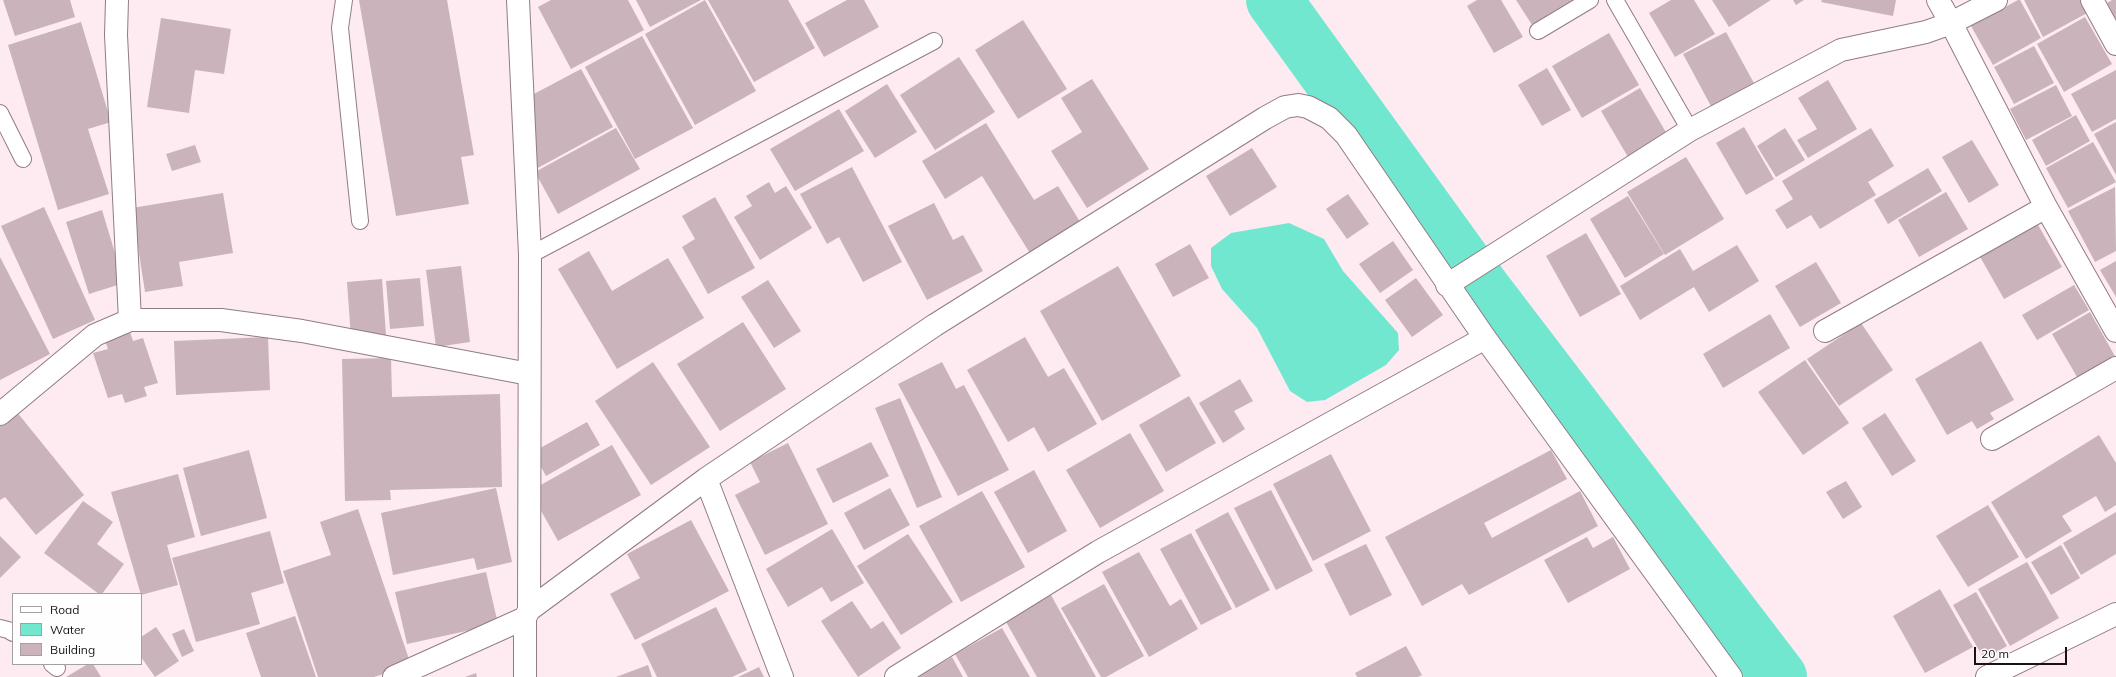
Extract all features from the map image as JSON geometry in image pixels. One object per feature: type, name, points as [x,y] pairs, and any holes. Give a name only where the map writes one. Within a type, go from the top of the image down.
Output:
[{"type":"street","points":[[117,0],[116,36],[130,320]]},
{"type":"street","points":[[518,0],[530,255],[527,614],[525,677]]},
{"type":"street","points":[[1938,0],[2046,207],[2116,331]]},
{"type":"street","points":[[1454,280],[1690,130],[1841,50],[1926,32],[1951,23],[1996,0]]},
{"type":"street","points":[[2092,0],[2116,44]]},
{"type":"street","points":[[394,677],[527,614],[706,479],[935,325],[1265,118],[1284,108],[1298,105],[1308,107],[1329,118],[1346,135],[1454,280],[1485,338],[1731,677]]},
{"type":"street","points":[[1825,331],[2046,207]]},
{"type":"street","points":[[0,414],[95,335],[130,320],[221,320],[294,330],[529,374]]},
{"type":"street","points":[[896,677],[1098,552],[1485,338]]},
{"type":"street","points":[[1992,439],[2116,368]]},
{"type":"street","points":[[706,479],[782,677]]},
{"type":"street","points":[[1987,677],[2116,614]]},
{"type":"lane","points":[[344,0],[340,28],[360,221]]},
{"type":"lane","points":[[1538,31],[1590,0]]},
{"type":"lane","points":[[1615,0],[1690,130]]},
{"type":"lane","points":[[530,255],[934,41]]},
{"type":"lane","points":[[0,113],[23,159]]},
{"type":"lane","points":[[0,628],[12,632]]},
{"type":"water","points":[[1289,223],[1324,239],[1343,271],[1398,333],[1399,350],[1386,365],[1325,400],[1307,402],[1290,391],[1257,328],[1222,289],[1211,266],[1211,248],[1231,233]]},
{"type":"building","points":[[3,0],[70,0],[75,17],[15,36]]},
{"type":"building","points":[[359,0],[447,0],[474,155],[461,157],[469,204],[396,216]]},
{"type":"building","points":[[551,0],[628,0],[644,30],[571,69],[538,7]]},
{"type":"building","points":[[636,0],[701,0],[650,27]]},
{"type":"building","points":[[705,0],[756,91],[695,125],[645,34]]},
{"type":"building","points":[[708,0],[788,0],[815,48],[754,82]]},
{"type":"building","points":[[847,0],[864,0],[879,27],[824,57],[805,23]]},
{"type":"building","points":[[1477,0],[1501,0],[1523,37],[1494,53],[1467,6]]},
{"type":"building","points":[[1516,0],[1579,0],[1534,28]]},
{"type":"building","points":[[1671,0],[1694,0],[1715,34],[1675,57],[1649,13]]},
{"type":"building","points":[[1712,0],[1771,0],[1729,27]]},
{"type":"building","points":[[1793,0],[1804,0],[1796,5]]},
{"type":"building","points":[[1822,0],[1896,0],[1893,16],[1821,2]]},
{"type":"building","points":[[2020,0],[2041,38],[1993,65],[1971,26]]},
{"type":"building","points":[[2024,0],[2085,0],[2091,11],[2043,37]]},
{"type":"building","points":[[2112,0],[2116,0],[2116,20],[2107,3]]},
{"type":"building","points":[[2085,17],[2112,64],[2064,92],[2037,44]]},
{"type":"building","points":[[161,18],[231,29],[224,74],[195,70],[189,113],[147,107]]},
{"type":"building","points":[[1023,20],[1067,89],[1018,119],[975,50]]},
{"type":"building","points":[[81,22],[111,122],[88,129],[109,194],[58,210],[8,45]]},
{"type":"building","points":[[1726,32],[1755,85],[1712,108],[1683,54]]},
{"type":"building","points":[[1609,33],[1639,85],[1582,118],[1552,66]]},
{"type":"building","points":[[642,36],[693,128],[635,159],[585,67]]},
{"type":"building","points":[[2034,46],[2054,83],[2014,104],[1994,67]]},
{"type":"building","points":[[959,57],[995,112],[935,150],[900,95]]},
{"type":"building","points":[[1547,68],[1571,110],[1542,126],[1518,85]]},
{"type":"building","points":[[581,69],[613,127],[534,170],[532,95]]},
{"type":"building","points":[[2116,70],[2116,119],[2092,132],[2071,94]]},
{"type":"building","points":[[1092,79],[1149,169],[1087,208],[1051,151],[1082,132],[1061,98]]},
{"type":"building","points":[[1828,80],[1857,129],[1808,158],[1797,140],[1817,129],[1798,98]]},
{"type":"building","points":[[887,84],[917,132],[875,158],[845,111]]},
{"type":"building","points":[[2056,85],[2072,116],[2026,140],[2010,109]]},
{"type":"building","points":[[1640,88],[1667,134],[1628,157],[1601,111]]},
{"type":"building","points":[[839,109],[864,151],[795,191],[770,149]]},
{"type":"building","points":[[2076,115],[2090,141],[2046,166],[2032,140]]},
{"type":"building","points":[[2116,122],[2116,175],[2094,134]]},
{"type":"building","points":[[986,123],[1034,200],[1058,186],[1082,225],[1031,255],[982,176],[945,199],[922,161]]},
{"type":"building","points":[[1744,127],[1774,179],[1746,195],[1716,143]]},
{"type":"building","points":[[616,128],[640,169],[558,214],[535,172]]},
{"type":"building","points":[[1785,128],[1805,160],[1776,177],[1757,146]]},
{"type":"building","points":[[1871,128],[1894,166],[1868,182],[1876,195],[1820,229],[1811,215],[1787,229],[1775,210],[1793,199],[1782,181]]},
{"type":"building","points":[[1972,140],[1999,185],[1969,203],[1942,157]]},
{"type":"building","points":[[2093,142],[2116,182],[2068,208],[2046,168]]},
{"type":"building","points":[[195,145],[201,162],[172,171],[166,154]]},
{"type":"building","points":[[1252,148],[1277,187],[1230,216],[1206,176]]},
{"type":"building","points":[[1686,157],[1724,219],[1665,255],[1627,192]]},
{"type":"building","points":[[852,167],[902,262],[863,282],[839,237],[827,244],[800,194]]},
{"type":"building","points":[[1928,168],[1942,191],[1888,224],[1874,200]]},
{"type":"building","points":[[769,182],[775,193],[786,186],[812,228],[760,260],[734,217],[752,206],[746,196]]},
{"type":"building","points":[[2115,187],[2116,251],[2095,262],[2068,211]]},
{"type":"building","points":[[1946,192],[1968,229],[1919,257],[1898,220]]},
{"type":"building","points":[[223,193],[233,253],[179,262],[183,286],[145,292],[132,208]]},
{"type":"building","points":[[1348,194],[1369,224],[1347,239],[1326,209]]},
{"type":"building","points":[[1628,196],[1664,254],[1625,278],[1590,219]]},
{"type":"building","points":[[715,197],[755,268],[708,294],[682,247],[695,239],[682,216]]},
{"type":"building","points":[[934,203],[953,240],[963,235],[983,271],[927,300],[888,226]]},
{"type":"building","points":[[44,207],[95,320],[53,339],[1,226]]},
{"type":"building","points":[[102,210],[124,283],[89,294],[66,222]]},
{"type":"building","points":[[2037,223],[2062,267],[2004,299],[1979,255]]},
{"type":"building","points":[[1586,233],[1621,294],[1580,317],[1546,256]]},
{"type":"building","points":[[1393,241],[1413,270],[1380,293],[1359,264]]},
{"type":"building","points":[[1190,244],[1209,278],[1173,297],[1155,264]]},
{"type":"building","points":[[1737,245],[1759,281],[1709,312],[1694,287],[1640,320],[1620,286],[1680,249],[1693,271]]},
{"type":"building","points":[[589,251],[612,291],[668,258],[704,318],[617,369],[558,269]]},
{"type":"building","points":[[0,257],[50,354],[0,380]]},
{"type":"building","points":[[2116,261],[2116,297],[2100,270]]},
{"type":"building","points":[[1816,262],[1841,303],[1800,327],[1775,286]]},
{"type":"building","points":[[461,266],[470,342],[436,347],[426,270]]},
{"type":"building","points":[[1118,266],[1181,376],[1102,421],[1040,311]]},
{"type":"building","points":[[420,278],[424,326],[390,329],[386,281]]},
{"type":"building","points":[[1416,278],[1443,315],[1412,337],[1385,300]]},
{"type":"building","points":[[382,279],[386,335],[351,338],[347,282]]},
{"type":"building","points":[[768,280],[801,331],[774,348],[741,297]]},
{"type":"building","points":[[2074,285],[2089,310],[2037,340],[2022,315]]},
{"type":"building","points":[[2090,312],[2116,358],[2080,382],[2052,334]]},
{"type":"building","points":[[1770,314],[1790,348],[1723,388],[1703,354]]},
{"type":"building","points":[[743,322],[786,389],[720,431],[677,364]]},
{"type":"building","points":[[1861,323],[1893,370],[1839,406],[1807,359]]},
{"type":"building","points":[[130,332],[133,341],[143,338],[158,383],[144,387],[147,396],[125,403],[122,394],[108,398],[93,353],[108,349],[105,340]]},
{"type":"building","points":[[268,337],[270,390],[176,395],[174,341]]},
{"type":"building","points":[[1025,337],[1048,377],[1064,368],[1097,424],[1048,452],[1034,427],[1008,442],[967,370]]},
{"type":"building","points":[[1981,341],[2014,400],[1990,413],[1994,419],[1977,429],[1972,421],[1947,435],[1915,379]]},
{"type":"building","points":[[391,358],[392,397],[500,394],[502,487],[390,490],[391,500],[345,501],[342,359]]},
{"type":"building","points":[[1805,360],[1849,423],[1803,455],[1758,392]]},
{"type":"building","points":[[653,362],[710,447],[651,485],[595,401]]},
{"type":"building","points":[[942,362],[956,389],[964,385],[1009,470],[958,496],[898,384]]},
{"type":"building","points":[[1240,379],[1253,401],[1234,411],[1245,429],[1223,443],[1199,403]]},
{"type":"building","points":[[1189,396],[1216,443],[1166,472],[1139,425]]},
{"type":"building","points":[[900,398],[942,497],[917,508],[875,408]]},
{"type":"building","points":[[16,411],[84,495],[36,535],[5,497],[0,500],[0,424]]},
{"type":"building","points":[[1885,413],[1916,461],[1892,476],[1862,428]]},
{"type":"building","points":[[587,422],[600,445],[546,476],[533,452]]},
{"type":"building","points":[[1130,433],[1164,491],[1100,528],[1066,470]]},
{"type":"building","points":[[2099,435],[2116,463],[2116,505],[2105,512],[2096,496],[2062,516],[2072,531],[2026,559],[1991,502]]},
{"type":"building","points":[[871,442],[889,476],[833,503],[816,469]]},
{"type":"building","points":[[788,443],[828,524],[765,555],[735,495],[760,482],[750,462]]},
{"type":"building","points":[[612,445],[641,495],[558,541],[530,491]]},
{"type":"building","points":[[249,450],[267,518],[201,536],[183,468]]},
{"type":"building","points":[[1551,450],[1567,479],[1484,523],[1492,538],[1580,491],[1598,526],[1469,595],[1462,584],[1422,606],[1385,537]]},
{"type":"building","points":[[1331,454],[1371,531],[1313,561],[1273,484]]},
{"type":"building","points":[[1034,470],[1067,531],[1028,553],[994,492]]},
{"type":"building","points":[[178,474],[195,537],[167,545],[178,585],[142,595],[140,593],[111,492]]},
{"type":"building","points":[[1846,481],[1862,507],[1843,519],[1826,492]]},
{"type":"building","points":[[496,488],[512,562],[477,570],[474,558],[393,575],[381,513]]},
{"type":"building","points":[[890,488],[910,525],[864,550],[844,513]]},
{"type":"building","points":[[1271,490],[1313,571],[1276,590],[1234,508]]},
{"type":"building","points":[[982,491],[1025,567],[961,602],[919,526]]},
{"type":"building","points":[[83,501],[113,522],[97,544],[124,564],[103,593],[98,593],[44,553]]},
{"type":"building","points":[[1988,505],[2019,557],[1968,587],[1936,536]]},
{"type":"building","points":[[358,509],[411,665],[374,677],[318,677],[283,571],[331,555],[320,522]]},
{"type":"building","points":[[1228,512],[1270,590],[1236,608],[1195,530]]},
{"type":"building","points":[[2116,512],[2116,554],[2081,575],[2063,543]]},
{"type":"building","points":[[691,520],[729,591],[635,640],[610,594],[640,578],[627,554]]},
{"type":"building","points":[[832,529],[864,583],[831,602],[822,587],[788,607],[766,569]]},
{"type":"building","points":[[270,531],[284,583],[251,593],[260,624],[196,642],[172,558]]},
{"type":"building","points":[[1191,533],[1232,609],[1201,625],[1160,549]]},
{"type":"building","points":[[908,534],[953,602],[901,635],[857,566]]},
{"type":"building","points":[[0,536],[21,557],[0,578]]},
{"type":"building","points":[[1587,537],[1593,548],[1613,537],[1630,569],[1568,603],[1544,560]]},
{"type":"building","points":[[1366,544],[1392,595],[1350,616],[1324,564]]},
{"type":"building","points":[[2061,545],[2080,578],[2051,595],[2031,562]]},
{"type":"building","points":[[1139,552],[1170,606],[1181,599],[1198,629],[1149,657],[1102,572]]},
{"type":"building","points":[[2027,562],[2059,618],[2010,646],[1978,589]]},
{"type":"building","points":[[486,572],[498,624],[407,644],[395,592]]},
{"type":"building","points":[[1104,584],[1144,656],[1106,677],[1101,677],[1061,608]]},
{"type":"building","points":[[1940,589],[1973,647],[1925,673],[1893,616]]},
{"type":"building","points":[[1976,592],[2007,646],[1984,659],[1953,605]]},
{"type":"building","points":[[1051,595],[1096,677],[1037,677],[1005,620]]},
{"type":"building","points":[[852,601],[871,629],[883,621],[901,648],[858,677],[821,621]]},
{"type":"building","points":[[716,607],[747,670],[732,677],[657,677],[641,644]]},
{"type":"building","points":[[295,616],[316,677],[261,677],[246,633]]},
{"type":"building","points":[[156,627],[179,661],[155,677],[142,658],[142,636]]},
{"type":"building","points":[[1002,628],[1030,677],[968,677],[955,654]]},
{"type":"building","points":[[184,629],[194,651],[182,657],[172,634]]},
{"type":"building","points":[[1406,646],[1422,675],[1418,677],[1357,677],[1355,673]]},
{"type":"building","points":[[952,657],[963,677],[917,677]]},
{"type":"building","points":[[86,665],[94,665],[101,677],[66,677]]},
{"type":"building","points":[[648,665],[652,677],[616,677]]},
{"type":"building","points":[[759,667],[764,677],[738,677]]},
{"type":"building","points":[[476,673],[477,677],[465,677]]},
{"type":"waterway","points":[[1274,0],[1482,288],[1779,677]]}]
